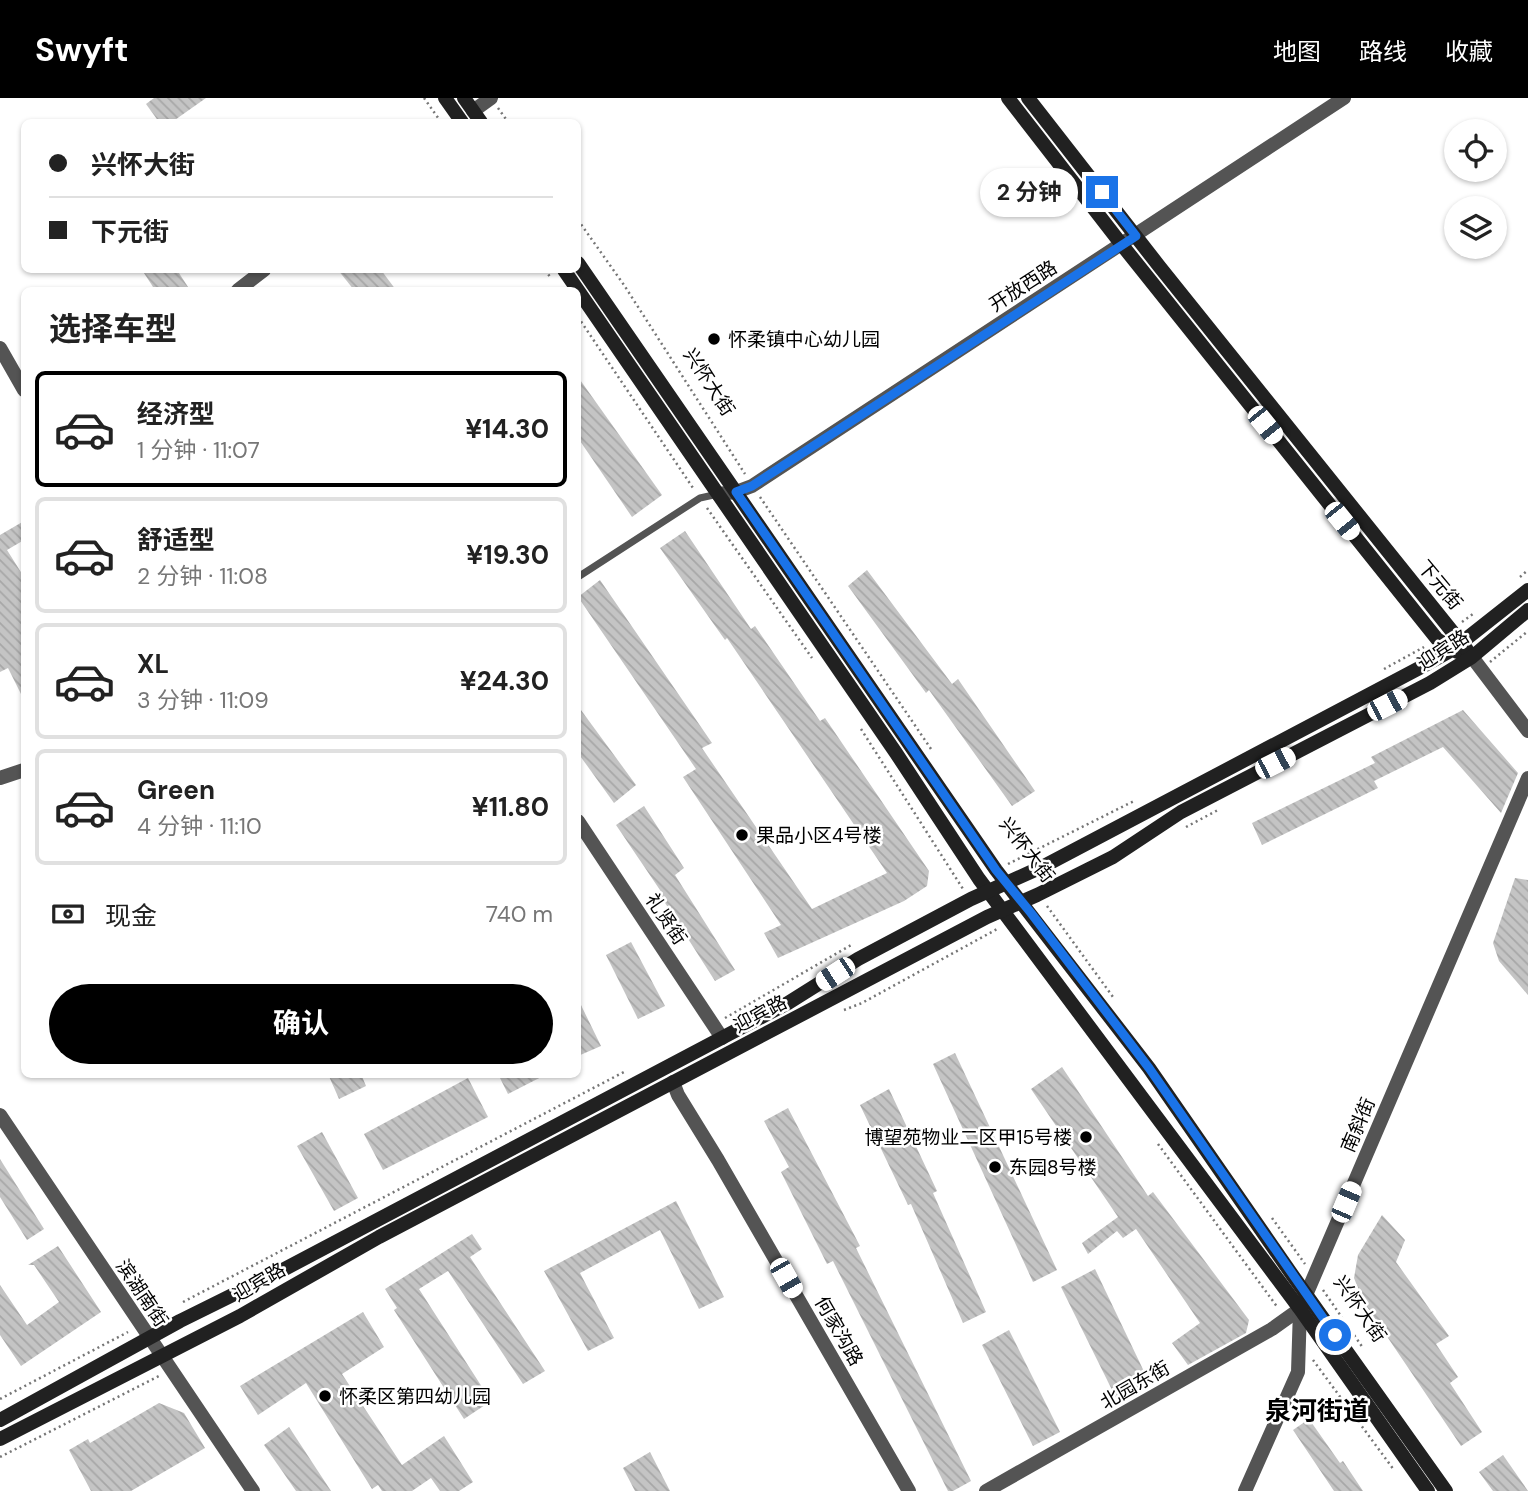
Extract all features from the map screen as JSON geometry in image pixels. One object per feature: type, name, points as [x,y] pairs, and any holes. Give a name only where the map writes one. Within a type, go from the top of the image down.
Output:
[{"type":"main road","points":[[445,98],[458,119]]},
{"type":"main road","points":[[464,98],[477,117]]},
{"type":"main road","name":"下元街","points":[[1008,98],[1437,639],[1457,646],[1472,657]]},
{"type":"main road","name":"下元街","points":[[1028,98],[1452,629],[1457,646]]},
{"type":"main road","name":"兴怀大街","points":[[581,267],[996,870],[1149,1068],[1428,1491]]},
{"type":"main road","name":"兴怀大街","points":[[581,295],[896,753],[979,879],[1446,1491]]},
{"type":"main road","name":"迎宾路","points":[[0,1420],[149,1338],[301,1261],[788,1003],[858,959],[971,899],[1022,877],[1457,646],[1523,584]]},
{"type":"main road","name":"迎宾路","points":[[0,1439],[240,1316],[379,1237],[673,1082],[1002,910],[1113,857],[1181,812],[1430,682],[1472,657],[1528,610]]},
{"type":"street","points":[[477,117],[491,98]]},
{"type":"street","name":"开放西路","points":[[718,494],[736,492],[752,486],[1344,98]]},
{"type":"street","points":[[242,287],[260,273]]},
{"type":"street","points":[[0,348],[21,385]]},
{"type":"street","points":[[1472,657],[1528,731]]},
{"type":"street","points":[[0,778],[21,771]]},
{"type":"street","name":"南斜街","points":[[1245,1491],[1298,1372],[1303,1302],[1528,778]]},
{"type":"street","name":"礼贤街","points":[[581,826],[722,1038]]},
{"type":"street","name":"何家沟路","points":[[673,1082],[678,1095],[909,1491]]},
{"type":"street","name":"滨湖南街","points":[[0,1115],[253,1491]]},
{"type":"street","name":"北园东街","points":[[986,1491],[1272,1329],[1303,1302]]},
{"type":"lane","points":[[581,575],[700,498],[718,494]]},
{"type":"path","points":[[425,98],[439,119]]},
{"type":"path","name":"兴怀大街","points":[[581,224],[624,285],[752,486],[933,752]]},
{"type":"path","points":[[1523,584],[1528,570]]},
{"type":"path","name":"迎宾路","points":[[1452,629],[1480,609]]},
{"type":"path","name":"迎宾路","points":[[1376,674],[1437,639]]},
{"type":"path","points":[[996,870],[1135,801]]},
{"type":"path","name":"兴怀大街","points":[[1004,856],[1022,877]]},
{"type":"path","points":[[961,887],[979,879]]},
{"type":"path","name":"兴怀大街","points":[[1037,895],[1062,924],[1117,1001]]},
{"type":"path","name":"迎宾路","points":[[713,1025],[855,943]]},
{"type":"path","name":"迎宾路","points":[[175,1306],[629,1070]]},
{"type":"path","name":"兴怀大街","points":[[1267,1211],[1369,1356]]},
{"type":"path","points":[[0,1399],[141,1325]]},
{"type":"building","points":[[154,98],[206,98],[176,119],[157,119],[146,104]]},
{"type":"building","points":[[144,273],[179,273],[188,287],[153,287]]},
{"type":"building","points":[[340,273],[383,273],[394,287],[352,287]]},
{"type":"building","points":[[581,381],[662,495],[632,517],[581,442]]},
{"type":"building","points":[[21,523],[21,542],[7,550],[21,572],[21,694],[8,668],[0,672],[0,535]]},
{"type":"building","points":[[685,531],[751,629],[755,626],[820,721],[825,718],[929,871],[927,886],[904,901],[778,958],[764,933],[781,925],[683,777],[696,769],[581,601],[581,595],[600,580],[712,743],[702,748],[812,909],[887,873],[727,638],[725,640],[660,548]]},
{"type":"building","points":[[867,570],[952,684],[958,679],[1035,791],[1012,806],[929,690],[926,693],[848,586]]},
{"type":"building","points":[[581,710],[636,785],[614,803],[581,757]]},
{"type":"building","points":[[1463,710],[1518,773],[1501,813],[1443,747],[1374,781],[1378,788],[1262,845],[1252,823],[1375,763],[1371,757]]},
{"type":"building","points":[[644,806],[684,868],[675,875],[735,970],[715,981],[660,895],[662,893],[616,825]]},
{"type":"building","points":[[1515,878],[1528,880],[1528,995],[1499,961],[1493,943]]},
{"type":"building","points":[[631,942],[665,1006],[638,1019],[606,955]]},
{"type":"building","points":[[581,1005],[601,1046],[581,1055]]},
{"type":"building","name":"东园8号楼","points":[[955,1053],[1057,1270],[1033,1282],[933,1064]]},
{"type":"building","points":[[1062,1067],[1148,1196],[1153,1192],[1249,1320],[1246,1333],[1188,1365],[1172,1343],[1200,1323],[1136,1229],[1123,1238],[1117,1231],[1088,1254],[1082,1243],[1118,1217],[1031,1089]]},
{"type":"building","points":[[330,1078],[363,1078],[366,1086],[339,1099]]},
{"type":"building","points":[[468,1078],[488,1117],[383,1170],[364,1134]]},
{"type":"building","points":[[500,1078],[539,1078],[508,1094]]},
{"type":"building","points":[[889,1089],[937,1191],[933,1193],[986,1312],[963,1323],[911,1204],[908,1205],[860,1105]]},
{"type":"building","points":[[788,1108],[860,1246],[856,1248],[971,1481],[953,1491],[948,1491],[833,1261],[827,1264],[781,1172],[789,1167],[764,1121]]},
{"type":"building","points":[[322,1132],[358,1198],[334,1211],[297,1146]]},
{"type":"building","points":[[0,1159],[44,1229],[27,1240],[0,1197]]},
{"type":"building","points":[[676,1201],[724,1297],[699,1309],[660,1230],[580,1273],[614,1338],[588,1351],[544,1271]]},
{"type":"building","points":[[1382,1215],[1405,1240],[1396,1262],[1449,1336],[1436,1344],[1458,1377],[1450,1383],[1482,1432],[1461,1446],[1363,1301],[1354,1278],[1358,1255]]},
{"type":"building","points":[[472,1234],[482,1249],[470,1257],[545,1371],[523,1384],[448,1271],[419,1289],[491,1401],[464,1419],[394,1310],[397,1308],[385,1289]]},
{"type":"building","points":[[58,1246],[101,1312],[21,1366],[0,1335],[0,1285],[27,1325],[59,1302],[34,1265],[28,1265]]},
{"type":"building","points":[[1095,1269],[1150,1384],[1118,1402],[1061,1287]]},
{"type":"building","points":[[363,1312],[384,1347],[342,1374],[402,1465],[444,1436],[473,1482],[459,1491],[440,1491],[431,1478],[412,1491],[382,1491],[378,1485],[372,1489],[306,1383],[258,1415],[240,1386]]},
{"type":"building","points":[[1009,1330],[1060,1432],[1033,1446],[982,1345]]},
{"type":"building","points":[[159,1403],[184,1413],[205,1448],[131,1491],[91,1491],[69,1450],[88,1439],[90,1443]]},
{"type":"building","points":[[1309,1419],[1363,1491],[1334,1491],[1293,1430]]},
{"type":"building","points":[[289,1427],[331,1491],[296,1491],[264,1445]]},
{"type":"building","points":[[650,1452],[670,1491],[635,1491],[623,1468]]},
{"type":"building","points":[[1503,1455],[1528,1491],[1493,1491],[1479,1472]]},
{"type":"place","name":"怀柔镇中心幼儿园","points":[[714,339]]},
{"type":"place","name":"果品小区4号楼","points":[[742,835]]},
{"type":"place","name":"博望苑物业二区甲15号楼","points":[[1086,1137]]},
{"type":"place","name":"东园8号楼","points":[[995,1167]]},
{"type":"place","name":"怀柔区第四幼儿园","points":[[325,1396]]},
{"type":"district","name":"泉河街道","points":[[1317,1411]]},
{"type":"route","points":[[1102,192],[1136,236],[752,486],[736,492],[996,870],[1149,1068],[1335,1335]]}]
